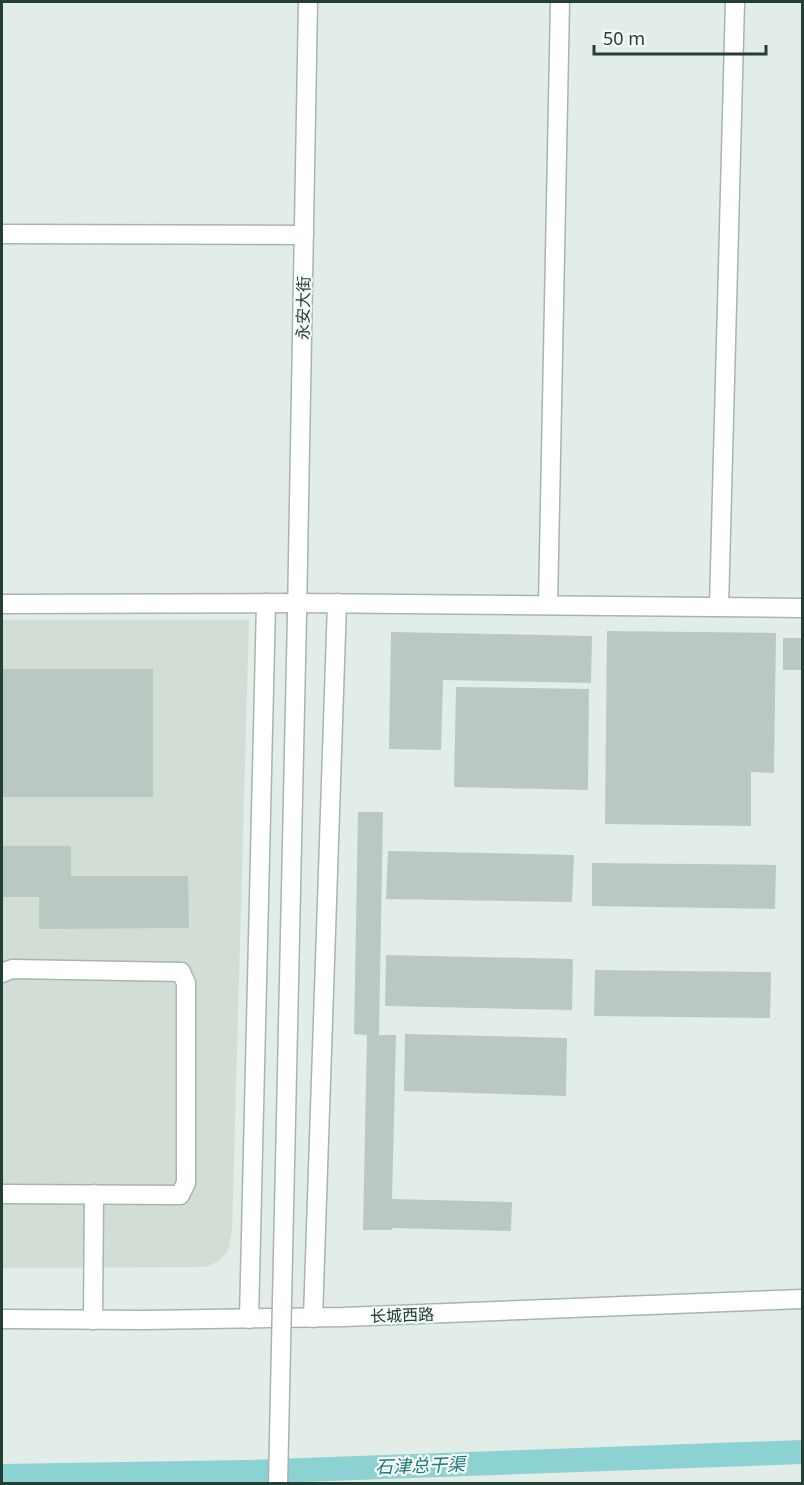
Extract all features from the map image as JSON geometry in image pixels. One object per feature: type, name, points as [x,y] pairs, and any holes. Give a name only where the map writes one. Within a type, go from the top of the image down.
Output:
[{"type":"street","name":"永安大街","points":[[278,1484],[308,2]]},
{"type":"street","points":[[548,605],[560,2]]},
{"type":"street","points":[[719,607],[735,2]]},
{"type":"street","points":[[2,234],[304,235]]},
{"type":"street","points":[[2,604],[266,603],[297,609],[337,603],[802,608]]},
{"type":"street","points":[[249,1319],[266,603]]},
{"type":"street","points":[[313,1318],[337,603]]},
{"type":"street","points":[[2,973],[12,969],[180,972],[186,982],[186,1183],[180,1195],[2,1194]]},
{"type":"street","points":[[93,1320],[94,1194]]},
{"type":"street","name":"长城西路","points":[[2,1319],[313,1318],[802,1299]]},
{"type":"shaded area","points":[[2,620],[249,620],[232,1231],[228,1251],[219,1261],[206,1267],[2,1268]]},
{"type":"building","points":[[607,631],[776,633],[774,773],[751,772],[751,826],[605,824]]},
{"type":"building","points":[[391,632],[592,636],[591,683],[443,680],[441,750],[389,749]]},
{"type":"building","points":[[783,638],[802,638],[802,670],[783,670]]},
{"type":"building","points":[[2,669],[153,669],[153,797],[2,797]]},
{"type":"building","points":[[456,687],[589,689],[588,790],[454,787]]},
{"type":"building","points":[[358,812],[383,812],[379,1035],[396,1035],[392,1199],[512,1202],[511,1231],[392,1228],[392,1230],[363,1230],[367,1035],[354,1034]]},
{"type":"building","points":[[2,846],[71,846],[71,876],[188,876],[189,928],[39,929],[39,897],[2,897]]},
{"type":"building","points":[[388,851],[574,855],[572,902],[386,899]]},
{"type":"building","points":[[592,863],[776,865],[775,909],[592,906]]},
{"type":"building","points":[[386,955],[573,959],[572,1010],[385,1006]]},
{"type":"building","points":[[595,970],[771,972],[770,1018],[594,1016]]},
{"type":"building","points":[[405,1034],[567,1038],[566,1096],[404,1091]]},
{"type":"waterway","name":"石津总干渠","points":[[2,1476],[247,1472],[802,1452]]}]
